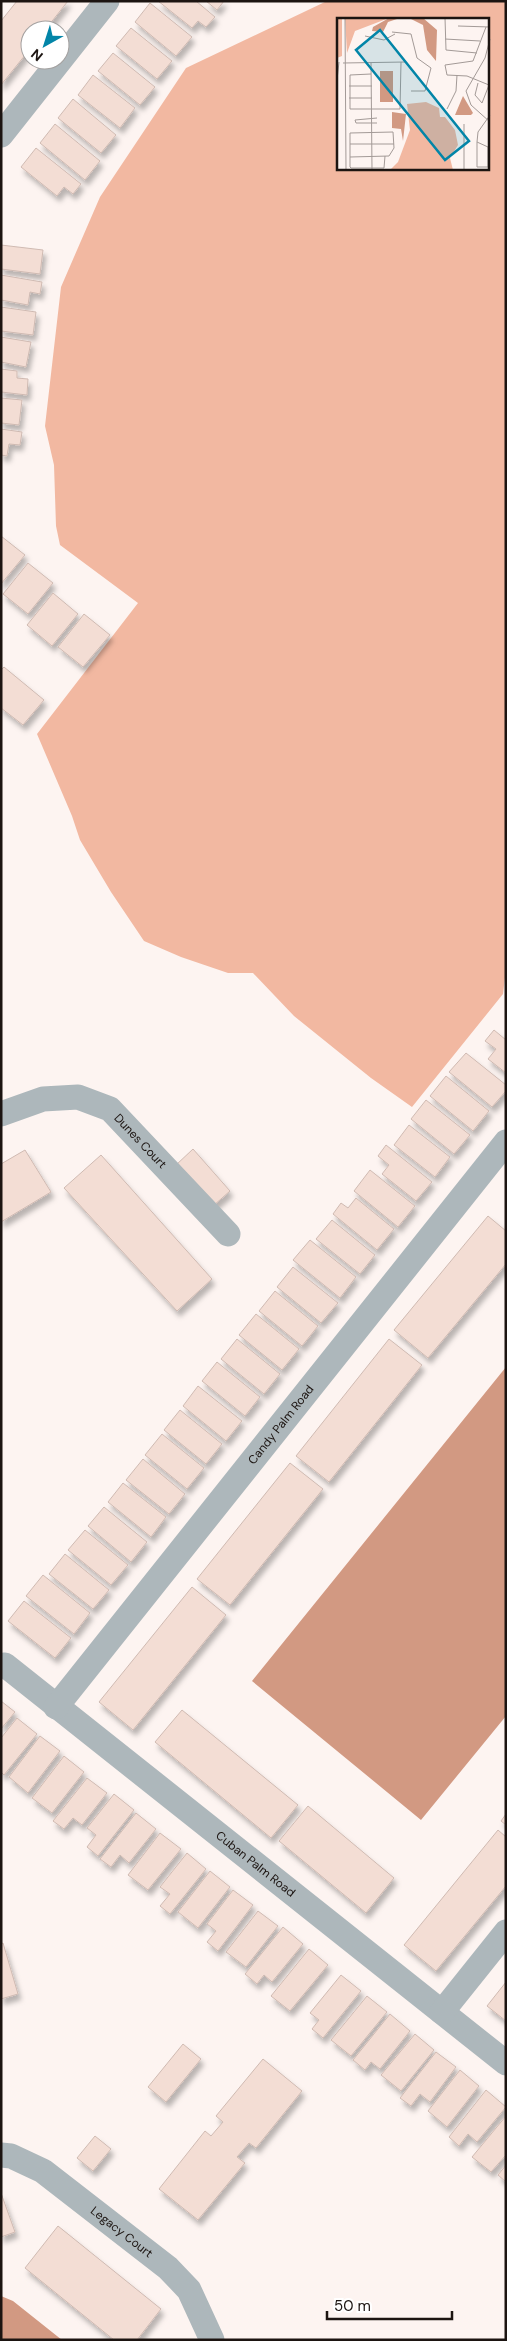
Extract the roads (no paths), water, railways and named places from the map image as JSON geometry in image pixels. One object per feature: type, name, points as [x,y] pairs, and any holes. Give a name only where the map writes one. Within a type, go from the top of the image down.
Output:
[{"type":"street","points":[[1,135],[107,1]]},
{"type":"street","name":"Dunes Court","points":[[1,1114],[43,1099],[78,1097],[110,1109],[228,1234]]},
{"type":"street","name":"Candy Palm Road","points":[[56,1707],[506,1142]]},
{"type":"street","name":"Cuban Palm Road","points":[[5,1665],[506,2063]]},
{"type":"street","points":[[442,2012],[506,1932]]},
{"type":"street","name":"Legacy Court","points":[[1,2156],[11,2156],[43,2171],[168,2268],[189,2290],[212,2340]]}]
